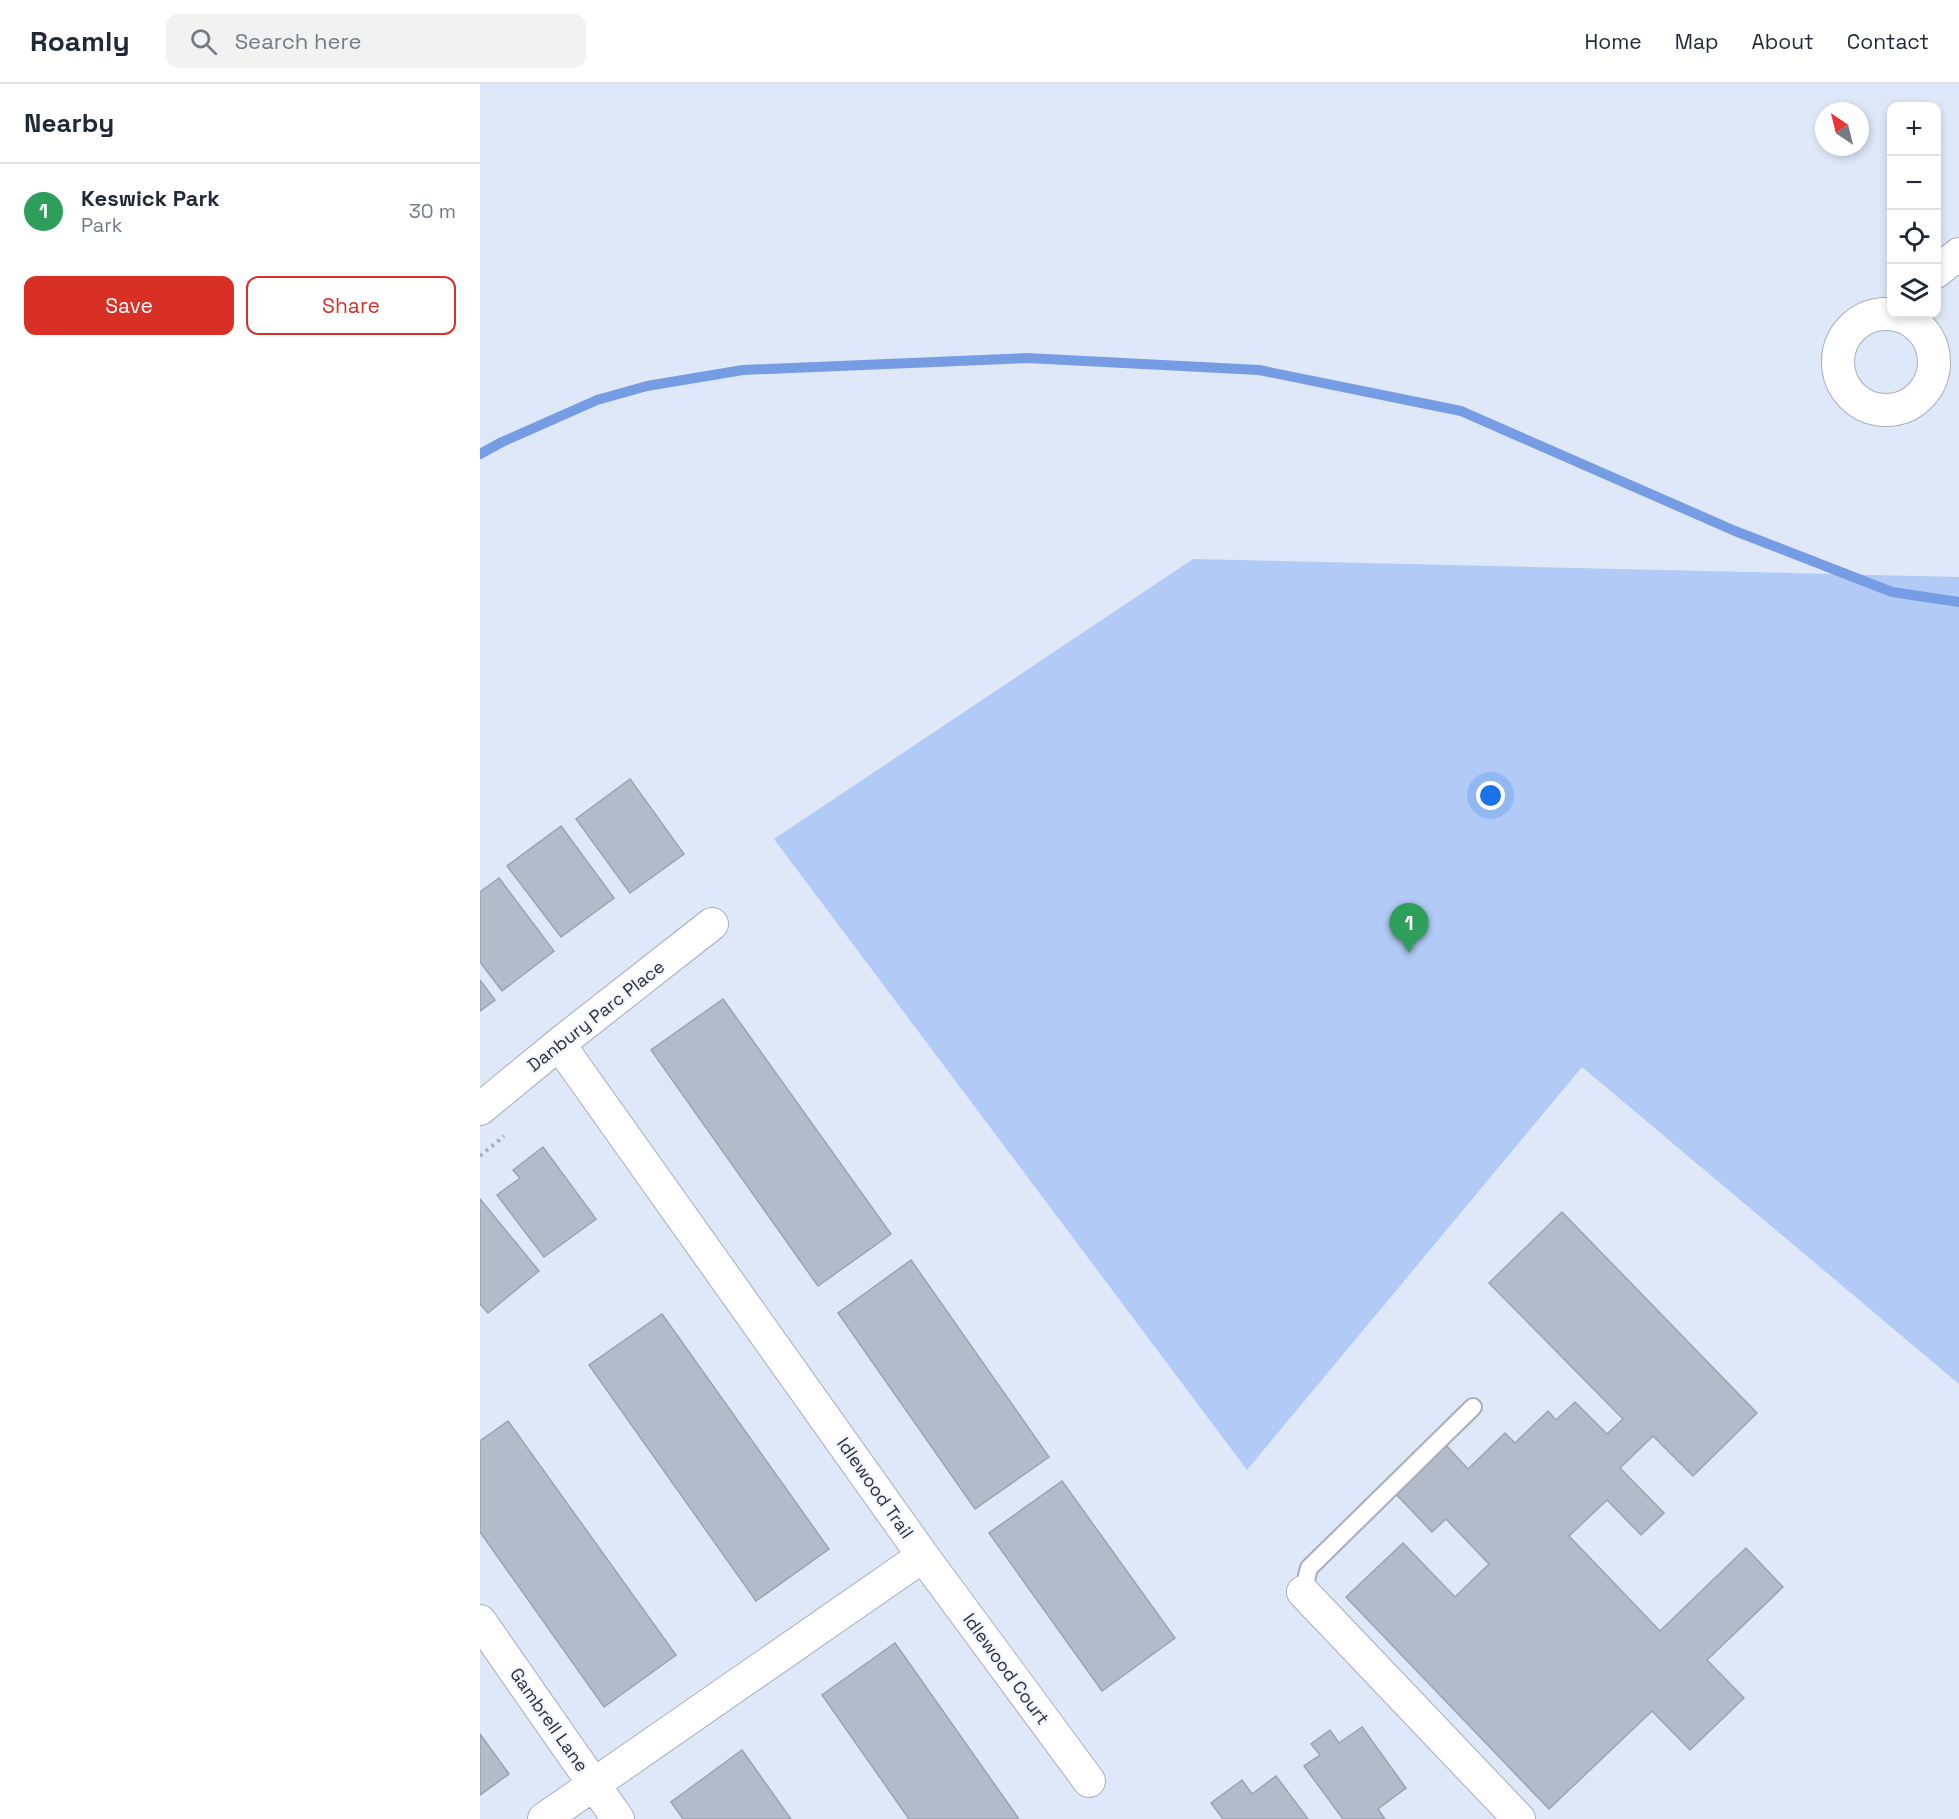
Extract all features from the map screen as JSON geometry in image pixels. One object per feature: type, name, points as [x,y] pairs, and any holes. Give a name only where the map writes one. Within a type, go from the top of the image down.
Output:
[{"type":"street","points":[[1941,269],[1959,254]]},
{"type":"street","name":"Danbury Parc Place","points":[[480,1109],[712,924]]},
{"type":"street","name":"Idlewood Trail","points":[[544,1819],[923,1556],[559,1044]]},
{"type":"street","name":"Idlewood Court","points":[[923,1556],[1089,1781]]},
{"type":"street","points":[[1303,1592],[1519,1819]]},
{"type":"street","name":"Gambrell Lane","points":[[480,1621],[618,1819]]},
{"type":"lane","points":[[1303,1592],[1310,1568],[1473,1407]]},
{"type":"shaded area","points":[[1193,559],[1959,577],[1959,1384],[1582,1067],[1247,1470],[774,839]]},
{"type":"building","points":[[630,779],[684,854],[630,893],[576,819]]},
{"type":"building","points":[[561,826],[614,898],[561,937],[507,866]]},
{"type":"building","points":[[499,878],[554,951],[502,991],[480,962],[480,892]]},
{"type":"building","points":[[480,980],[495,1000],[480,1011]]},
{"type":"building","points":[[723,999],[891,1234],[818,1286],[651,1050]]},
{"type":"building","points":[[543,1147],[596,1219],[544,1257],[497,1195],[520,1178],[513,1170]]},
{"type":"building","points":[[480,1199],[539,1271],[488,1313],[480,1304]]},
{"type":"building","points":[[1562,1212],[1757,1413],[1693,1476],[1653,1436],[1620,1468],[1664,1513],[1641,1535],[1607,1500],[1569,1536],[1660,1631],[1746,1548],[1783,1587],[1707,1660],[1744,1698],[1690,1750],[1652,1711],[1549,1809],[1346,1597],[1403,1543],[1455,1597],[1489,1564],[1446,1519],[1432,1532],[1394,1492],[1444,1443],[1468,1469],[1505,1433],[1515,1443],[1548,1411],[1556,1420],[1575,1402],[1607,1434],[1623,1419],[1489,1283]]},
{"type":"building","points":[[911,1260],[1049,1457],[975,1509],[838,1313]]},
{"type":"building","points":[[662,1314],[829,1549],[756,1601],[589,1365]]},
{"type":"building","points":[[508,1421],[676,1655],[604,1707],[480,1532],[480,1441]]},
{"type":"building","points":[[1062,1481],[1175,1638],[1102,1691],[989,1533]]},
{"type":"building","points":[[895,1643],[1019,1819],[909,1819],[822,1695]]},
{"type":"building","points":[[1362,1727],[1406,1788],[1378,1809],[1385,1819],[1343,1819],[1304,1766],[1320,1755],[1311,1744],[1330,1730],[1339,1743]]},
{"type":"building","points":[[480,1734],[509,1774],[480,1795]]},
{"type":"building","points":[[742,1750],[791,1819],[683,1819],[671,1802]]},
{"type":"building","points":[[1276,1776],[1308,1819],[1223,1819],[1211,1803],[1242,1780],[1252,1794]]},
{"type":"waterway","points":[[480,454],[597,400],[647,386],[743,370],[1027,358],[1259,370],[1461,411],[1735,531],[1892,592],[1959,602]]},
{"type":"place","name":"Keswick Park","points":[[1409,953]]}]
